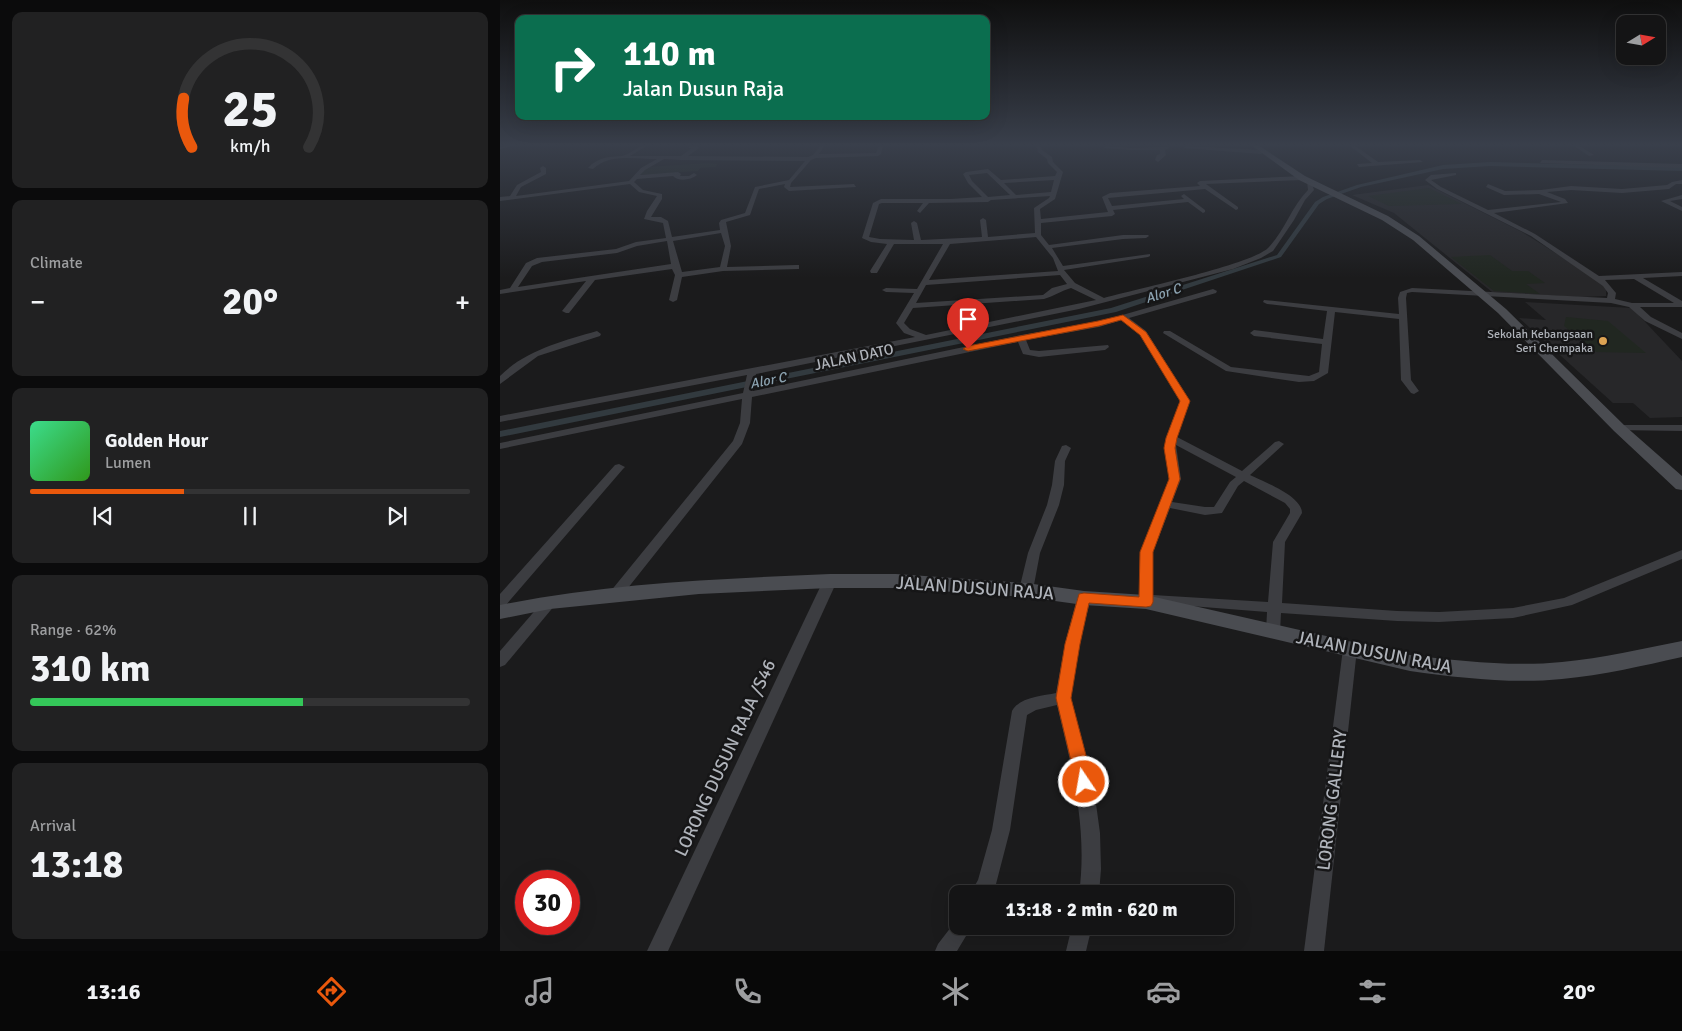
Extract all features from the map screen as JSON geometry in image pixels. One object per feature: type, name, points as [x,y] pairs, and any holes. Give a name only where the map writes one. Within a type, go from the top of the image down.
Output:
[{"type":"main road","points":[[1324,189],[1385,218],[1408,232],[1483,294],[1620,428],[1682,485]]},
{"type":"main road","name":"JALAN DUSUN RAJA","points":[[500,612],[550,602],[699,588],[830,581],[905,582],[1026,590],[1084,598],[1145,600],[1273,632],[1410,663],[1446,668],[1527,672],[1560,671],[1602,666],[1682,649]]},
{"type":"street","points":[[512,197],[517,189]]},
{"type":"street","points":[[500,199],[575,189]]},
{"type":"street","points":[[640,189],[660,195],[658,202],[649,210],[647,219],[660,219],[666,222],[675,266],[679,275],[673,300]]},
{"type":"street","points":[[723,269],[728,246],[722,223],[723,221],[748,214],[757,189]]},
{"type":"street","points":[[977,189],[988,200]]},
{"type":"street","points":[[1006,189],[1014,197]]},
{"type":"street","points":[[1054,189],[1052,199],[1037,208],[1038,235],[1048,247],[1072,285],[1104,301]]},
{"type":"street","points":[[1038,221],[1108,215],[1112,212],[1105,199],[1107,196],[1180,189]]},
{"type":"street","points":[[1209,189],[1236,208]]},
{"type":"street","points":[[500,419],[752,373],[1104,301],[1230,267],[1266,254],[1274,246],[1302,199],[1310,193],[1309,189]]},
{"type":"street","points":[[1442,189],[1533,235],[1597,278],[1610,289],[1611,301]]},
{"type":"street","points":[[1496,189],[1504,193],[1556,189]]},
{"type":"street","points":[[1596,189],[1632,191],[1647,189]]},
{"type":"street","points":[[1174,190],[1203,211]]},
{"type":"street","points":[[1489,212],[1565,202],[1540,192]]},
{"type":"street","points":[[1038,235],[948,242],[870,241],[865,238],[876,203],[881,200],[915,197],[928,200],[988,200],[1053,194]]},
{"type":"street","points":[[1682,197],[1664,201],[1682,209]]},
{"type":"street","points":[[920,211],[928,200]]},
{"type":"street","points":[[1110,208],[1189,200]]},
{"type":"street","points":[[983,220],[985,238]]},
{"type":"street","points":[[914,223],[918,241]]},
{"type":"street","points":[[512,291],[529,264],[534,262],[617,251],[636,244],[724,232]]},
{"type":"street","points":[[1048,247],[1122,237],[1146,236]]},
{"type":"street","points":[[874,271],[892,242]]},
{"type":"street","points":[[924,337],[907,331],[900,323],[948,242]]},
{"type":"street","points":[[924,282],[1062,270],[1148,255]]},
{"type":"street","points":[[500,292],[675,266]]},
{"type":"street","points":[[679,275],[723,269],[796,267]]},
{"type":"street","points":[[1597,278],[1682,274]]},
{"type":"street","points":[[1633,275],[1682,304]]},
{"type":"street","points":[[566,311],[592,279]]},
{"type":"street","points":[[910,306],[1044,297],[1055,290],[1072,285]]},
{"type":"street","points":[[886,290],[919,291]]},
{"type":"street","points":[[1414,391],[1406,380],[1402,298],[1404,292],[1412,290],[1611,301],[1632,305],[1682,304]]},
{"type":"street","name":"JALAN DATO","points":[[500,446],[1021,338],[1099,324],[1213,291]]},
{"type":"street","points":[[1267,302],[1403,317]]},
{"type":"street","points":[[1632,305],[1648,319],[1682,336]]},
{"type":"street","points":[[1167,333],[1229,368],[1311,379],[1323,373],[1331,309]]},
{"type":"street","points":[[1123,317],[1143,333],[1185,401],[1171,438],[1170,456],[1175,479],[1146,552],[1145,600],[1439,617],[1513,613],[1567,602],[1682,554]]},
{"type":"street","points":[[1254,333],[1327,342]]},
{"type":"street","points":[[500,381],[512,369],[535,354],[597,334]]},
{"type":"street","points":[[1021,338],[1026,352],[1039,354],[1105,347]]},
{"type":"street","points":[[615,595],[738,442],[745,423],[747,394],[752,373]]},
{"type":"street","points":[[1620,428],[1682,428]]},
{"type":"street","points":[[1171,438],[1289,500],[1296,508],[1296,513],[1279,542],[1273,632]]},
{"type":"street","points":[[1165,504],[1205,511],[1218,510],[1234,484],[1279,444]]},
{"type":"street","points":[[1026,590],[1034,553],[1053,505],[1058,485],[1060,461],[1066,448]]},
{"type":"street","points":[[500,602],[619,466]]},
{"type":"street","name":"LORONG DUSUN RAJA /S46","points":[[656,951],[830,581]]},
{"type":"street","points":[[1084,598],[1072,644],[1063,698],[1084,782],[1091,833],[1092,869],[1090,885]]},
{"type":"street","points":[[500,661],[550,602]]},
{"type":"street","name":"LORONG GALLERY","points":[[1314,951],[1350,649]]},
{"type":"street","points":[[985,885],[1001,830],[1020,711],[1032,704],[1063,698]]},
{"type":"street","points":[[945,951],[956,935]]},
{"type":"street","points":[[1076,951],[1080,935]]},
{"type":"shaded area","points":[[1395,189],[1437,189],[1522,232],[1543,245],[1602,283],[1606,288],[1606,296],[1580,297],[1492,292],[1394,213],[1352,195]]},
{"type":"shaded area","points":[[1432,189],[1462,204],[1389,206],[1368,196]]},
{"type":"shaded area","points":[[1490,255],[1512,271],[1528,271],[1545,283],[1526,284],[1540,294],[1494,291],[1451,257]]},
{"type":"shaded area","name":"Sekolah Kebangsaan Seri Chempaka","points":[[1525,302],[1632,308],[1682,361],[1682,417],[1650,418],[1633,403],[1613,403],[1519,318],[1546,320]]},
{"type":"shaded area","points":[[1566,317],[1608,321],[1646,353],[1596,352],[1564,326]]},
{"type":"waterway","name":"Alor C","points":[[500,434],[1113,310],[1279,256],[1317,203],[1325,198],[1349,189]]},
{"type":"place","name":"Sekolah Kebangsaan Seri Chempaka","points":[[1603,341]]},
{"type":"route","points":[[968,349],[1090,326],[1123,317],[1143,333],[1185,401],[1185,407],[1171,438],[1170,456],[1175,479],[1146,552],[1146,602],[1084,598],[1072,644],[1063,698],[1076,743],[1084,782]]}]
